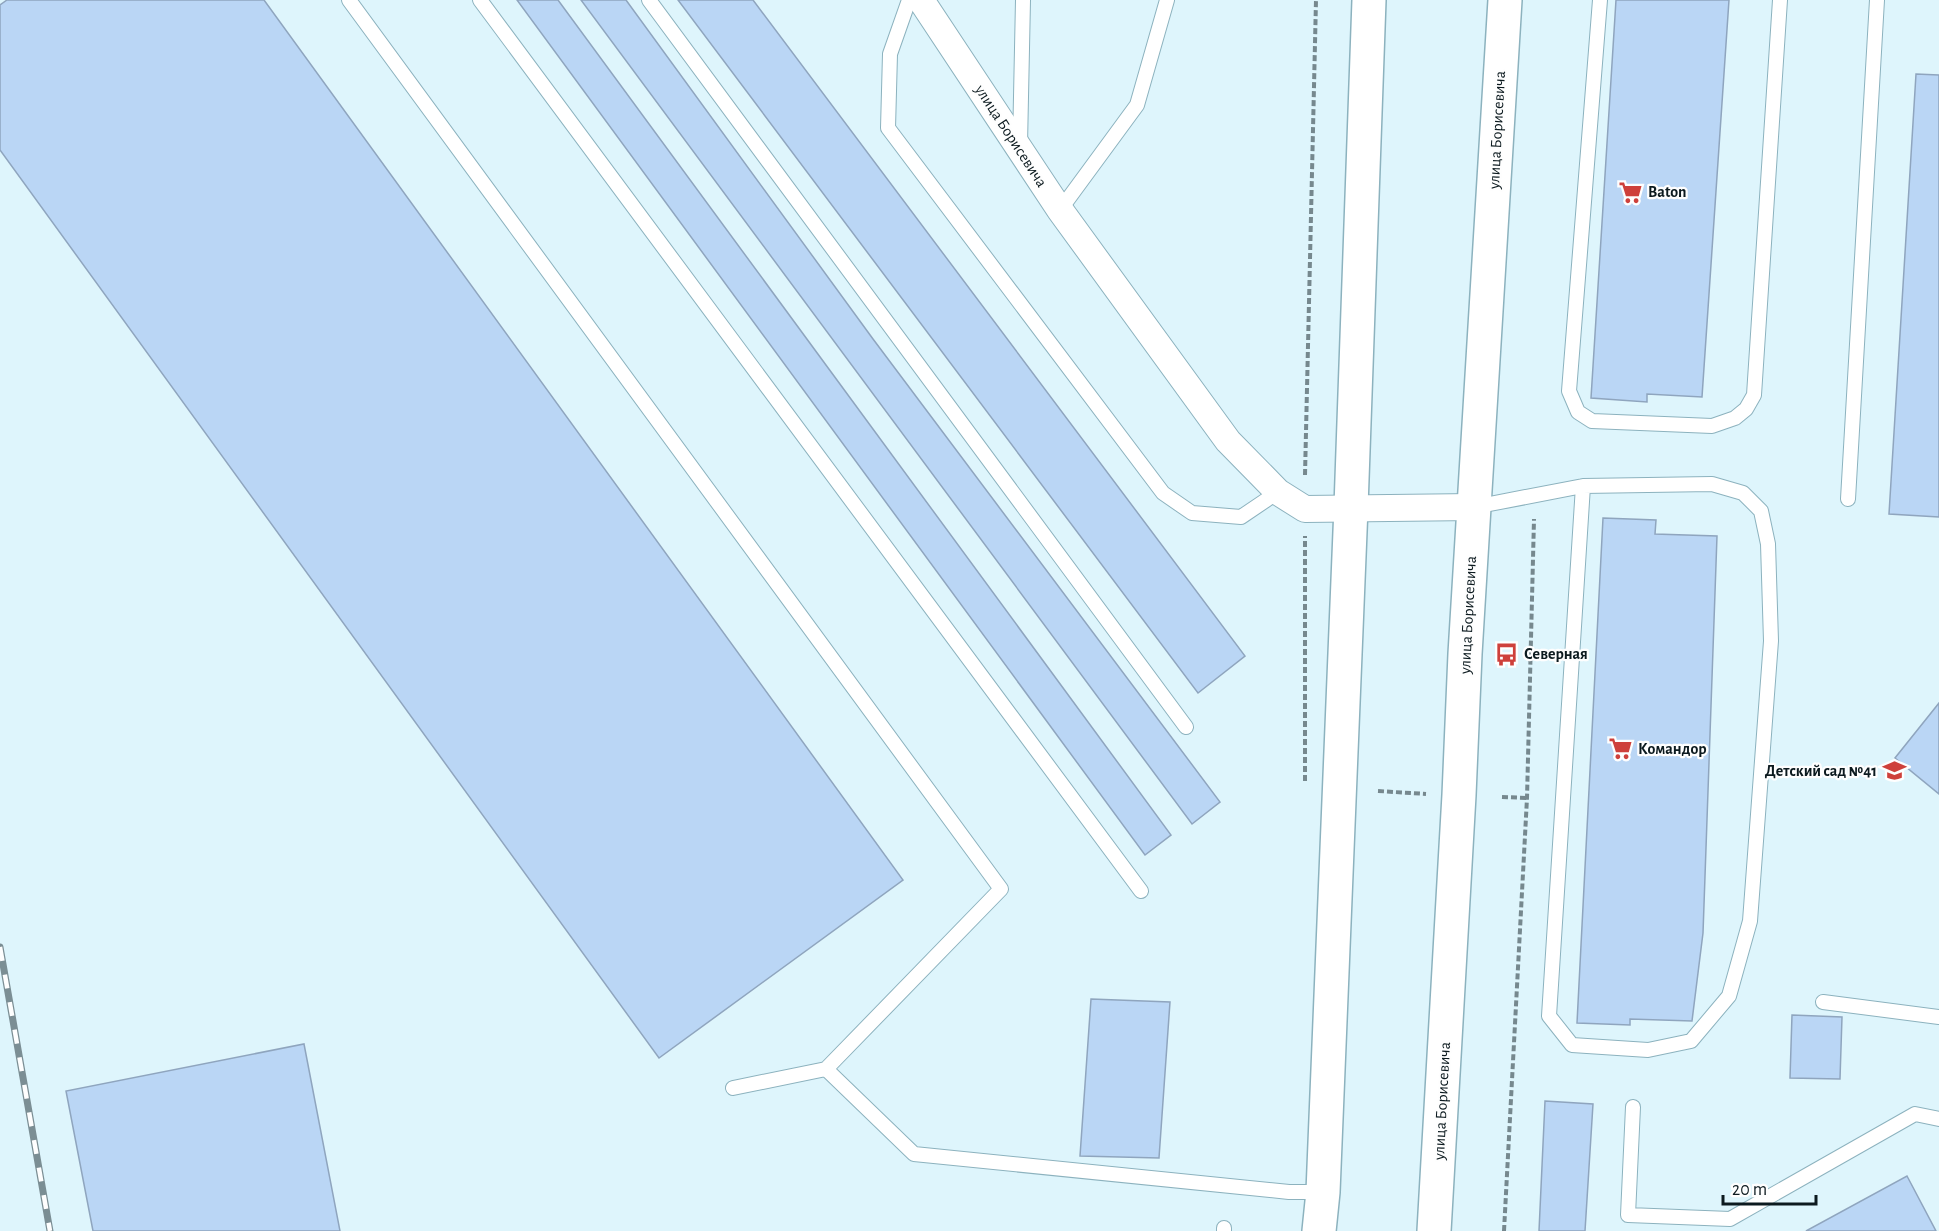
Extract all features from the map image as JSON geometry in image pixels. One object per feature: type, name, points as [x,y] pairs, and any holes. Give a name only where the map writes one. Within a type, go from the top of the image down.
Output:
[{"type":"street","name":"улица Борисевича","points":[[921,0],[1060,210],[1228,441],[1278,492],[1305,509]]},
{"type":"street","points":[[1319,1231],[1323,1192],[1351,507],[1368,0]]},
{"type":"street","name":"улица Борисевича","points":[[1434,1231],[1505,0]]},
{"type":"street","points":[[1305,509],[1474,507]]},
{"type":"lane","points":[[349,0],[1001,889],[826,1069],[733,1088]]},
{"type":"lane","points":[[480,0],[1140,891]]},
{"type":"lane","points":[[648,0],[1186,727]]},
{"type":"lane","points":[[909,0],[890,54],[888,128],[1163,493],[1192,513],[1240,517],[1278,492]]},
{"type":"lane","points":[[1020,149],[1023,0]]},
{"type":"lane","points":[[1060,210],[1137,105],[1167,0]]},
{"type":"lane","points":[[1599,0],[1569,391],[1578,412],[1592,421],[1712,426],[1735,418],[1746,410],[1754,395],[1780,0]]},
{"type":"lane","points":[[1848,499],[1877,0]]},
{"type":"lane","points":[[1474,507],[1583,486],[1712,484],[1743,493],[1761,511],[1768,544],[1771,641],[1750,921],[1729,996],[1691,1041],[1647,1050],[1572,1045],[1549,1016],[1583,486]]},
{"type":"lane","points":[[1823,1002],[1939,1017]]},
{"type":"lane","points":[[826,1069],[914,1154],[1289,1192],[1323,1192]]},
{"type":"lane","points":[[1633,1107],[1628,1215],[1651,1216],[1730,1219],[1915,1114],[1939,1119]]},
{"type":"path","points":[[1305,788],[1305,509],[1316,0]]},
{"type":"path","points":[[1503,1231],[1527,798],[1534,519]]},
{"type":"path","points":[[1378,791],[1430,794]]},
{"type":"path","points":[[1502,797],[1527,798]]},
{"type":"building","points":[[7,0],[264,0],[903,880],[659,1058],[0,150],[0,5]]},
{"type":"building","points":[[517,0],[558,0],[1171,835],[1145,855]]},
{"type":"building","points":[[581,0],[626,0],[873,339],[1220,802],[1192,824]]},
{"type":"building","points":[[678,0],[753,0],[1245,656],[1198,693]]},
{"type":"building","points":[[1616,0],[1729,0],[1702,397],[1647,394],[1647,402],[1591,398]]},
{"type":"building","points":[[1916,74],[1939,75],[1939,517],[1889,514]]},
{"type":"building","points":[[1603,518],[1656,520],[1655,534],[1717,536],[1703,933],[1692,1021],[1630,1019],[1630,1025],[1577,1023]]},
{"type":"building","points":[[1939,703],[1939,794],[1895,758]]},
{"type":"building","points":[[1091,999],[1170,1002],[1159,1158],[1080,1156]]},
{"type":"building","points":[[1792,1015],[1842,1017],[1840,1079],[1790,1078]]},
{"type":"building","points":[[304,1044],[340,1231],[93,1231],[66,1091]]},
{"type":"building","points":[[1545,1101],[1593,1104],[1585,1231],[1539,1231]]},
{"type":"building","points":[[1907,1176],[1936,1231],[1806,1231]]},
{"type":"railway","points":[[0,947],[50,1231]]},
{"type":"place","name":"Baton","points":[[1630,192]]},
{"type":"place","name":"Северная","points":[[1506,654]]},
{"type":"place","name":"Командор","points":[[1620,749]]},
{"type":"place","name":"Детский сад №41","points":[[1895,771]]}]
